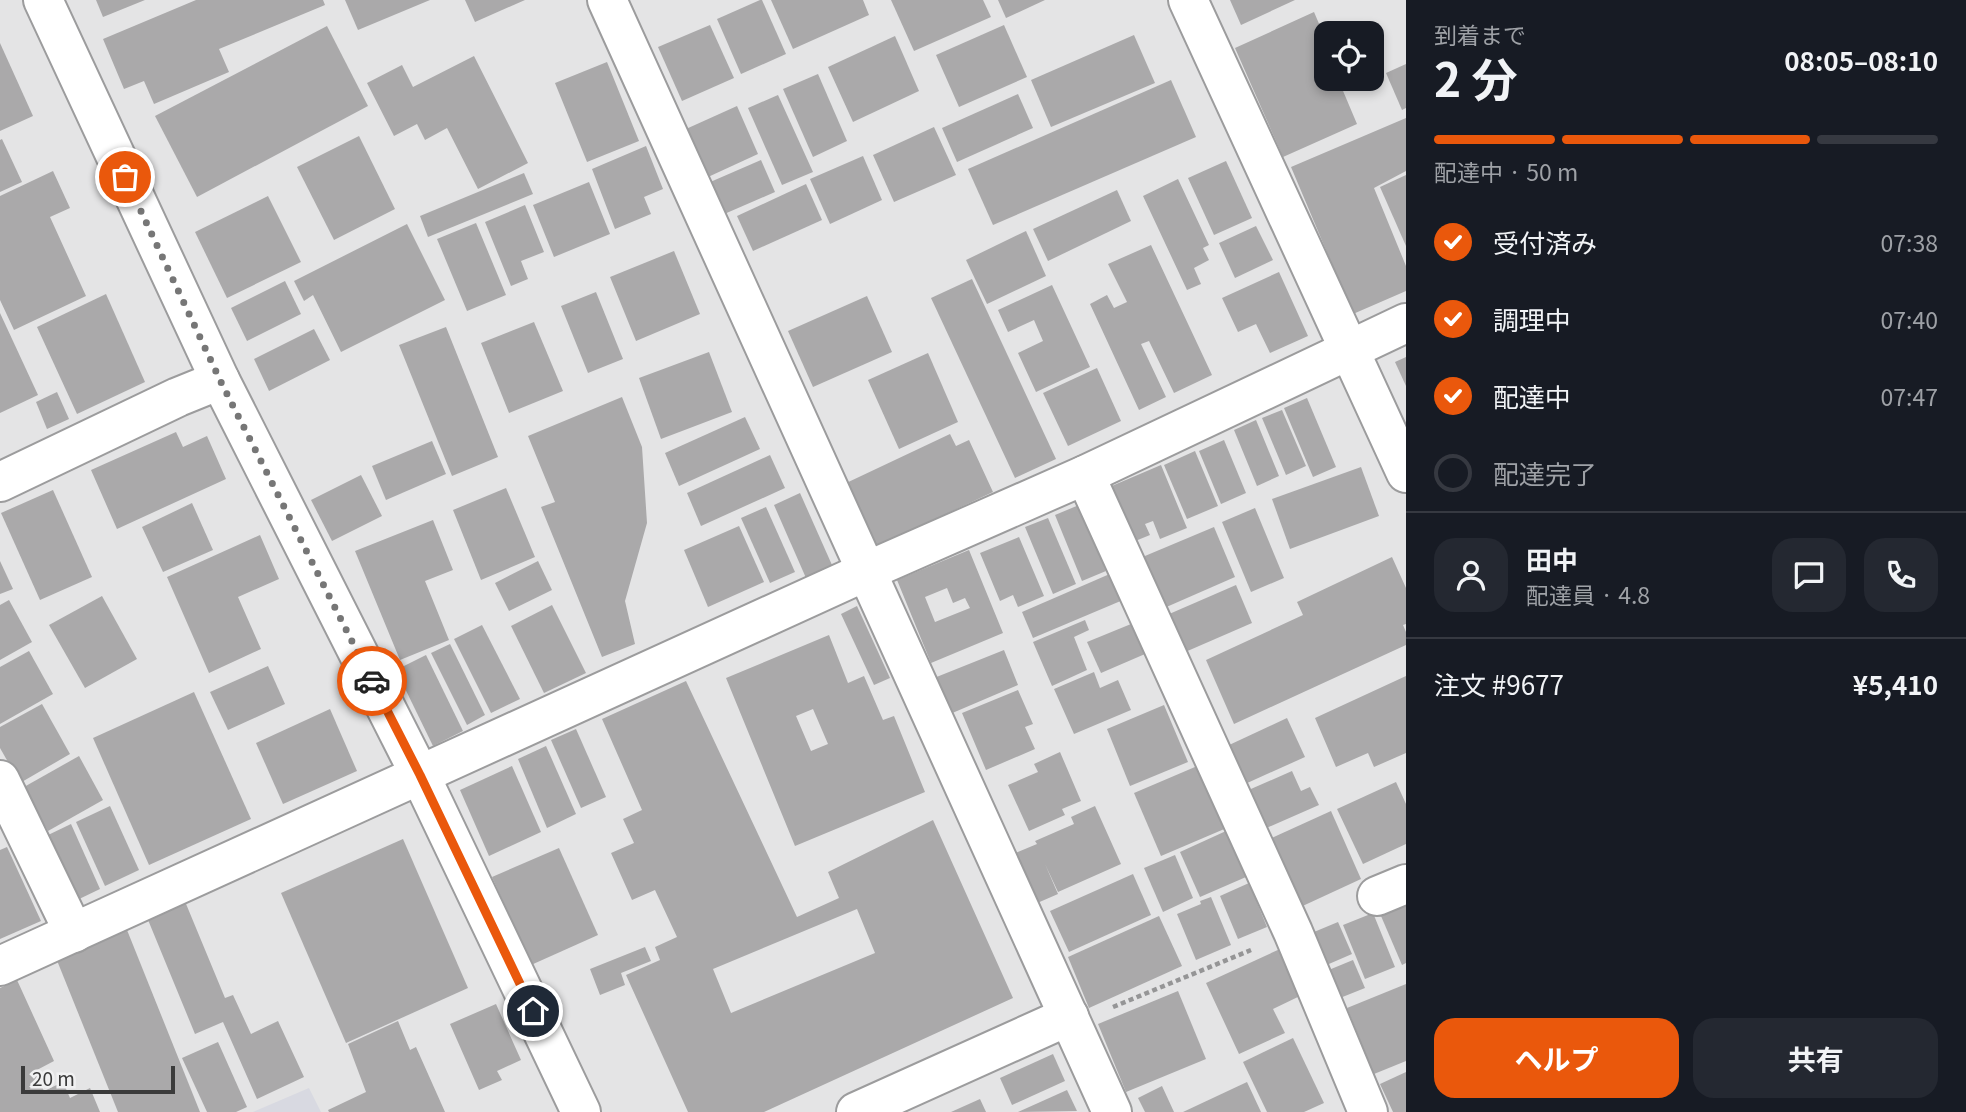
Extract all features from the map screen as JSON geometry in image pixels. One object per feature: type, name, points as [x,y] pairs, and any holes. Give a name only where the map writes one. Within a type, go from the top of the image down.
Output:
[{"type":"street","points":[[43,0],[220,380],[420,775],[581,1112]]},
{"type":"street","points":[[607,0],[1112,1112]]},
{"type":"street","points":[[1188,0],[1406,473]]},
{"type":"street","points":[[0,967],[867,571],[1085,475],[1406,323]]},
{"type":"street","points":[[0,482],[178,397],[220,380]]},
{"type":"street","points":[[1085,475],[1293,932],[1368,1112]]},
{"type":"street","points":[[0,780],[74,933]]},
{"type":"street","points":[[856,1112],[1071,1020]]},
{"type":"path","points":[[1071,1020],[1293,932]]},
{"type":"shaded area","points":[[309,1088],[321,1112],[253,1112]]},
{"type":"building","points":[[96,0],[145,0],[103,17]]},
{"type":"building","points":[[196,0],[323,0],[325,5],[219,49],[229,72],[154,104],[144,81],[124,89],[103,39]]},
{"type":"building","points":[[345,0],[430,0],[358,30]]},
{"type":"building","points":[[465,0],[525,0],[475,22]]},
{"type":"building","points":[[760,0],[786,54],[741,74],[717,19]]},
{"type":"building","points":[[771,0],[863,0],[869,15],[793,49]]},
{"type":"building","points":[[891,0],[983,0],[991,17],[914,51]]},
{"type":"building","points":[[998,0],[1045,0],[1006,18]]},
{"type":"building","points":[[1230,0],[1295,0],[1241,25]]},
{"type":"building","points":[[1314,12],[1318,21],[1314,21],[1314,91],[1343,91],[1357,124],[1283,157],[1235,48]]},
{"type":"building","points":[[710,25],[734,78],[682,101],[658,47]]},
{"type":"building","points":[[1004,25],[1027,77],[959,107],[936,55]]},
{"type":"building","points":[[327,26],[368,106],[197,197],[155,116]]},
{"type":"building","points":[[1134,35],[1155,83],[1051,127],[1031,80]]},
{"type":"building","points":[[895,36],[919,91],[853,122],[828,67]]},
{"type":"building","points":[[0,43],[33,116],[0,131]]},
{"type":"building","points":[[474,56],[528,163],[478,189],[447,128],[425,140],[417,124],[394,136],[367,83],[402,65],[413,87]]},
{"type":"building","points":[[607,62],[639,141],[587,162],[555,83]]},
{"type":"building","points":[[1406,64],[1406,108],[1402,110],[1386,73]]},
{"type":"building","points":[[818,74],[847,141],[813,157],[783,89]]},
{"type":"building","points":[[1171,80],[1196,137],[993,225],[968,169]]},
{"type":"building","points":[[1018,94],[1033,128],[957,162],[942,128]]},
{"type":"building","points":[[778,95],[813,172],[782,185],[748,108]]},
{"type":"building","points":[[737,106],[758,154],[708,177],[686,129]]},
{"type":"building","points":[[1406,118],[1406,171],[1374,188],[1406,266],[1406,291],[1353,314],[1291,167]]},
{"type":"building","points":[[934,127],[956,175],[894,202],[873,155]]},
{"type":"building","points":[[359,136],[395,209],[334,240],[297,167]]},
{"type":"building","points":[[2,139],[22,182],[0,192],[0,140]]},
{"type":"building","points":[[646,146],[663,189],[644,197],[651,214],[615,229],[592,169]]},
{"type":"building","points":[[863,156],[882,200],[830,224],[810,179]]},
{"type":"building","points":[[761,160],[775,192],[722,215],[708,183]]},
{"type":"building","points":[[1226,161],[1252,218],[1214,235],[1188,178]]},
{"type":"building","points":[[53,171],[70,208],[50,217],[86,296],[14,330],[0,300],[0,196]]},
{"type":"building","points":[[524,173],[533,194],[428,237],[420,216]]},
{"type":"building","points":[[1406,175],[1406,246],[1380,187]]},
{"type":"building","points":[[1178,179],[1209,245],[1203,248],[1209,260],[1194,268],[1201,284],[1187,290],[1143,196]]},
{"type":"building","points":[[589,182],[610,234],[554,257],[533,205]]},
{"type":"building","points":[[806,184],[822,220],[753,251],[737,216]]},
{"type":"building","points":[[1117,190],[1131,221],[1048,261],[1033,229]]},
{"type":"building","points":[[268,196],[301,262],[227,298],[195,232]]},
{"type":"building","points":[[525,205],[544,252],[521,261],[528,279],[511,286],[485,222]]},
{"type":"building","points":[[476,223],[506,295],[467,311],[437,239]]},
{"type":"building","points":[[407,224],[445,300],[341,352],[313,295],[304,301],[294,281]]},
{"type":"building","points":[[1256,226],[1273,260],[1235,278],[1219,243]]},
{"type":"building","points":[[1026,231],[1046,276],[987,304],[966,260]]},
{"type":"building","points":[[1151,245],[1212,375],[1174,393],[1149,341],[1141,344],[1166,397],[1139,410],[1090,304],[1107,295],[1114,308],[1127,302],[1108,264]]},
{"type":"building","points":[[674,251],[700,314],[636,341],[610,277]]},
{"type":"building","points":[[1279,272],[1308,336],[1270,353],[1256,324],[1238,332],[1222,298]]},
{"type":"building","points":[[972,279],[1056,459],[1015,478],[931,298]]},
{"type":"building","points":[[285,281],[301,314],[247,341],[231,308]]},
{"type":"building","points":[[1052,285],[1090,367],[1036,392],[1018,353],[1043,341],[1034,320],[1008,332],[998,310]]},
{"type":"building","points":[[596,292],[623,359],[588,373],[561,306]]},
{"type":"building","points":[[106,294],[145,382],[77,414],[37,327]]},
{"type":"building","points":[[867,296],[892,352],[813,387],[788,331]]},
{"type":"building","points":[[0,313],[38,395],[0,413]]},
{"type":"building","points":[[534,322],[563,391],[509,413],[481,343]]},
{"type":"building","points":[[446,327],[498,457],[452,476],[399,345]]},
{"type":"building","points":[[314,329],[330,360],[269,391],[254,359]]},
{"type":"building","points":[[709,352],[732,412],[661,439],[639,378]]},
{"type":"building","points":[[928,353],[958,422],[899,449],[868,380]]},
{"type":"building","points":[[1406,357],[1406,386],[1395,362]]},
{"type":"building","points":[[1097,368],[1121,421],[1068,446],[1043,393]]},
{"type":"building","points":[[57,392],[69,419],[47,429],[36,402]]},
{"type":"building","points":[[622,397],[642,447],[647,523],[625,601],[635,644],[602,657],[541,507],[555,502],[528,436]]},
{"type":"building","points":[[1307,398],[1336,467],[1313,477],[1284,408]]},
{"type":"building","points":[[1282,410],[1306,466],[1286,475],[1262,418]]},
{"type":"building","points":[[745,417],[760,449],[679,486],[665,453]]},
{"type":"building","points":[[1256,420],[1279,476],[1257,486],[1234,430]]},
{"type":"building","points":[[176,432],[183,447],[207,436],[226,479],[117,529],[91,470]]},
{"type":"building","points":[[950,434],[956,446],[969,440],[993,492],[871,549],[842,485]]},
{"type":"building","points":[[1224,440],[1246,493],[1221,504],[1199,451]]},
{"type":"building","points":[[432,441],[446,474],[386,500],[372,466]]},
{"type":"building","points":[[1195,451],[1218,506],[1187,519],[1164,465]]},
{"type":"building","points":[[770,455],[785,488],[701,526],[687,493]]},
{"type":"building","points":[[1161,465],[1187,528],[1160,539],[1153,521],[1145,524],[1150,535],[1123,546],[1100,491]]},
{"type":"building","points":[[1361,467],[1379,516],[1290,549],[1272,499]]},
{"type":"building","points":[[361,475],[382,516],[332,541],[311,500]]},
{"type":"building","points":[[506,488],[535,557],[481,580],[453,510]]},
{"type":"building","points":[[53,490],[92,577],[40,600],[1,513]]},
{"type":"building","points":[[800,493],[832,565],[806,578],[774,505]]},
{"type":"building","points":[[192,503],[213,550],[163,572],[142,527]]},
{"type":"building","points":[[1079,505],[1106,571],[1082,581],[1055,515]]},
{"type":"building","points":[[766,507],[795,572],[770,583],[741,518]]},
{"type":"building","points":[[1255,508],[1284,578],[1251,592],[1222,522]]},
{"type":"building","points":[[1048,518],[1076,584],[1053,594],[1025,527]]},
{"type":"building","points":[[433,520],[453,570],[425,581],[449,640],[400,660],[355,551]]},
{"type":"building","points":[[739,526],[764,582],[708,607],[684,550]]},
{"type":"building","points":[[1214,527],[1235,577],[1155,612],[1133,561]]},
{"type":"building","points":[[260,535],[279,579],[238,597],[261,649],[209,673],[167,577]]},
{"type":"building","points":[[1019,537],[1044,596],[1018,607],[1013,595],[1000,601],[980,553]]},
{"type":"building","points":[[969,550],[1003,633],[931,663],[897,580]],"holes":[[[947,588],[953,603],[965,598],[970,608],[935,622],[925,597]]]},
{"type":"building","points":[[1392,557],[1406,588],[1406,624],[1403,625],[1406,645],[1234,724],[1206,660],[1303,615],[1297,602]]},
{"type":"building","points":[[0,561],[13,589],[0,594]]},
{"type":"building","points":[[538,561],[552,590],[509,611],[495,583]]},
{"type":"building","points":[[1112,573],[1123,600],[1033,638],[1022,612]]},
{"type":"building","points":[[1236,585],[1252,623],[1176,656],[1160,618]]},
{"type":"building","points":[[102,596],[137,659],[85,688],[49,625]]},
{"type":"building","points":[[9,600],[32,642],[0,660],[0,605]]},
{"type":"building","points":[[552,605],[586,673],[544,693],[511,626]]},
{"type":"building","points":[[857,606],[890,678],[874,685],[841,614]]},
{"type":"building","points":[[1085,620],[1089,630],[1074,637],[1087,670],[1052,686],[1033,642]]},
{"type":"building","points":[[1131,624],[1145,654],[1101,673],[1087,642]]},
{"type":"building","points":[[482,625],[520,699],[491,713],[454,639]]},
{"type":"building","points":[[829,635],[848,683],[864,676],[883,720],[894,716],[925,792],[795,846],[726,678]],"holes":[[[813,709],[828,744],[811,751],[796,716]]]},
{"type":"building","points":[[450,644],[485,715],[467,725],[431,653]]},
{"type":"building","points":[[1004,650],[1018,685],[950,714],[934,678]]},
{"type":"building","points":[[29,651],[53,694],[0,724],[0,667]]},
{"type":"building","points":[[426,655],[463,731],[433,746],[396,670]]},
{"type":"building","points":[[268,666],[285,704],[228,730],[210,692]]},
{"type":"building","points":[[1094,672],[1100,688],[1118,680],[1131,710],[1074,734],[1054,689]]},
{"type":"building","points":[[1406,676],[1406,753],[1374,767],[1368,753],[1336,767],[1315,718]]},
{"type":"building","points":[[686,681],[797,917],[839,898],[828,872],[933,820],[1013,998],[764,1112],[688,1112],[626,975],[660,960],[655,947],[677,937],[655,890],[632,900],[611,853],[634,843],[623,819],[642,810],[602,719]],"holes":[[[857,909],[875,953],[731,1013],[713,969]]]},
{"type":"building","points":[[1018,690],[1033,724],[1025,727],[1035,749],[986,770],[962,713]]},
{"type":"building","points":[[194,692],[251,819],[149,865],[93,738]]},
{"type":"building","points":[[42,704],[70,754],[20,783],[0,748],[0,727]]},
{"type":"building","points":[[1164,705],[1188,762],[1130,786],[1107,729]]},
{"type":"building","points":[[330,709],[357,771],[283,804],[256,743]]},
{"type":"building","points":[[1287,718],[1305,757],[1245,784],[1227,746]]},
{"type":"building","points":[[576,729],[606,797],[581,808],[551,740]]},
{"type":"building","points":[[546,746],[576,814],[547,828],[518,759]]},
{"type":"building","points":[[1060,752],[1081,801],[1062,809],[1065,815],[1029,831],[1008,785],[1038,772],[1034,764]]},
{"type":"building","points":[[79,756],[103,800],[48,831],[24,787]]},
{"type":"building","points":[[1202,764],[1229,827],[1161,856],[1134,793]]},
{"type":"building","points":[[512,766],[541,832],[489,856],[460,790]]},
{"type":"building","points":[[1292,771],[1301,791],[1310,787],[1319,805],[1262,830],[1244,792]]},
{"type":"building","points":[[1396,782],[1406,804],[1406,844],[1363,864],[1337,809]]},
{"type":"building","points":[[110,806],[139,870],[105,886],[76,822]]},
{"type":"building","points":[[1095,806],[1121,864],[1058,892],[1045,864],[1058,894],[1035,904],[1013,854],[1074,824],[1071,817]]},
{"type":"building","points":[[1331,811],[1361,879],[1294,910],[1263,842]]},
{"type":"building","points":[[71,824],[100,889],[75,901],[46,836]]},
{"type":"building","points":[[1226,831],[1246,877],[1200,897],[1180,852]]},
{"type":"building","points":[[403,839],[468,988],[346,1043],[281,893]]},
{"type":"building","points":[[7,847],[41,921],[0,939],[0,850]]},
{"type":"building","points":[[559,848],[598,935],[531,965],[492,877]]},
{"type":"building","points":[[1175,855],[1193,898],[1163,912],[1144,868]]},
{"type":"building","points":[[1133,874],[1151,915],[1069,952],[1050,911]]},
{"type":"building","points":[[1249,883],[1267,927],[1238,939],[1220,896]]},
{"type":"building","points":[[1211,897],[1231,945],[1196,960],[1177,914]]},
{"type":"building","points":[[1406,897],[1406,963],[1402,965],[1378,909]]},
{"type":"building","points":[[184,899],[225,998],[233,995],[251,1034],[278,1021],[304,1077],[257,1099],[223,1022],[195,1034],[146,915]]},
{"type":"building","points":[[1373,913],[1395,967],[1365,979],[1343,925]]},
{"type":"building","points":[[1159,916],[1182,966],[1089,1008],[1068,957]]},
{"type":"building","points":[[1338,922],[1352,954],[1315,970],[1302,937]]},
{"type":"building","points":[[127,930],[200,1112],[118,1112],[56,958]]},
{"type":"building","points":[[645,947],[651,961],[621,973],[625,985],[600,995],[590,969]]},
{"type":"building","points":[[1280,949],[1302,995],[1273,1009],[1285,1033],[1239,1054],[1206,983]]},
{"type":"building","points":[[1353,960],[1365,988],[1330,1002],[1319,974]]},
{"type":"building","points":[[17,980],[54,1061],[35,1071],[44,1091],[63,1082],[70,1098],[90,1088],[100,1112],[0,1112],[0,988]]},
{"type":"building","points":[[1406,984],[1406,1061],[1374,1074],[1347,1008]]},
{"type":"building","points":[[1178,991],[1206,1059],[1126,1092],[1098,1024]]},
{"type":"building","points":[[496,1004],[521,1060],[497,1071],[502,1080],[479,1090],[450,1024]]},
{"type":"building","points":[[398,1021],[410,1050],[416,1047],[445,1112],[329,1112],[328,1110],[366,1092],[348,1044]]},
{"type":"building","points":[[1293,1038],[1324,1103],[1304,1112],[1267,1112],[1243,1062]]},
{"type":"building","points":[[218,1042],[247,1107],[236,1112],[207,1112],[182,1058]]},
{"type":"building","points":[[1053,1054],[1065,1081],[1012,1105],[1000,1078]]},
{"type":"building","points":[[1406,1072],[1406,1112],[1393,1112],[1380,1084]]},
{"type":"building","points":[[1247,1082],[1261,1112],[1183,1112]]},
{"type":"building","points":[[1162,1086],[1174,1112],[1145,1112],[1138,1098]]},
{"type":"building","points":[[1067,1090],[1077,1111],[1018,1112]]},
{"type":"building","points":[[980,1099],[986,1112],[951,1112]]},
{"type":"way so far","points":[[125,177],[220,380],[372,681]]},
{"type":"route","points":[[372,681],[533,1011]]}]
